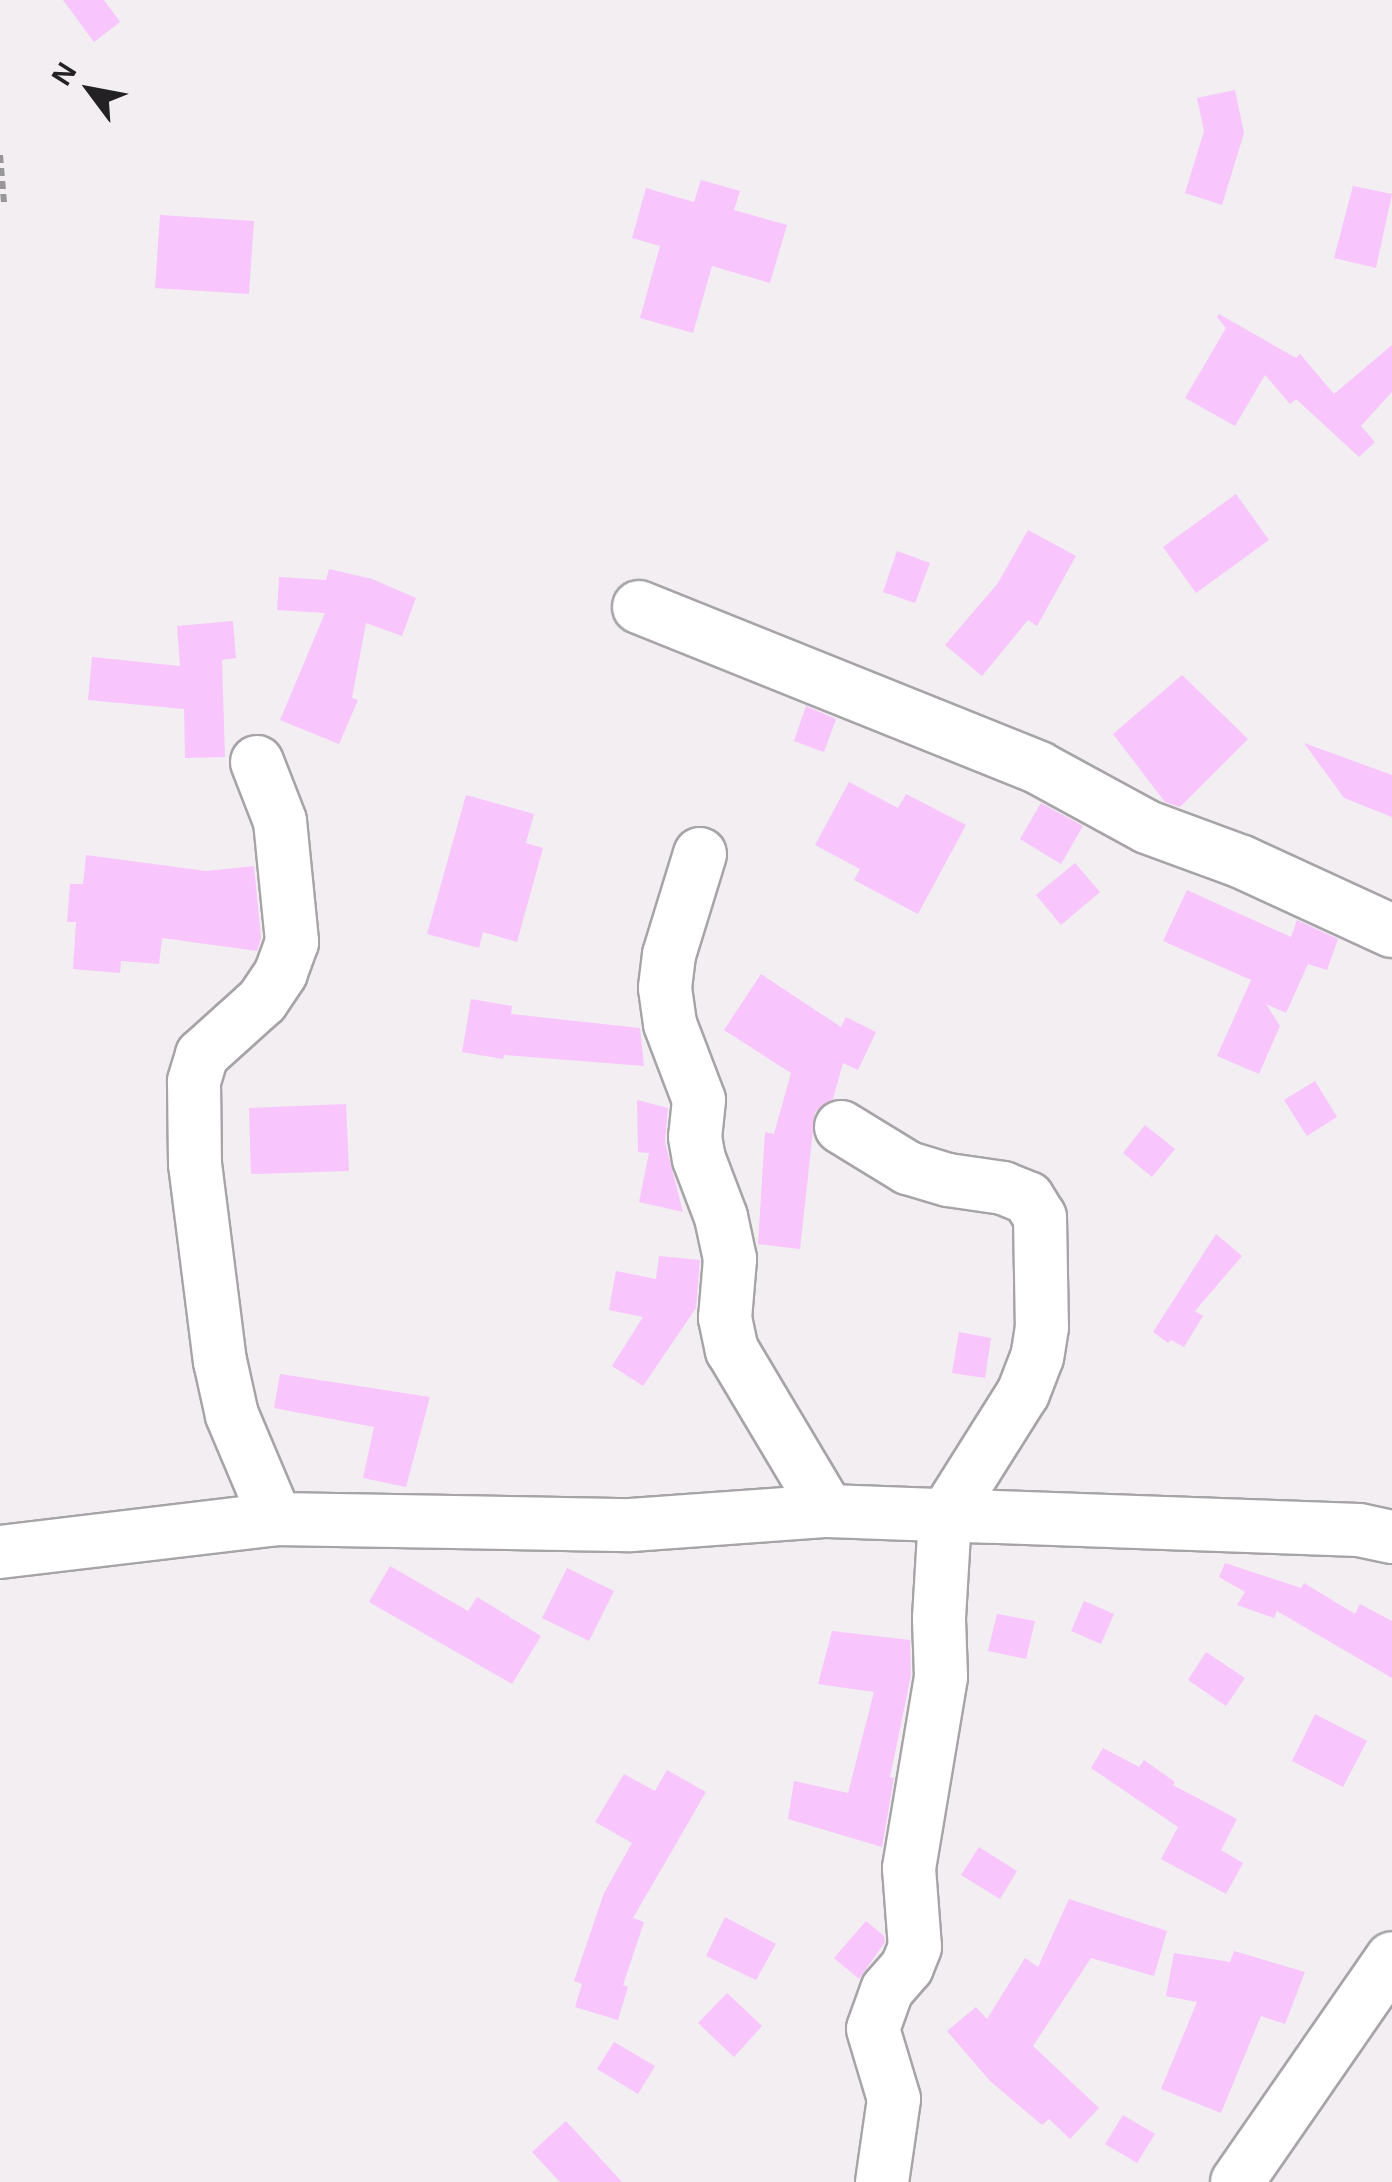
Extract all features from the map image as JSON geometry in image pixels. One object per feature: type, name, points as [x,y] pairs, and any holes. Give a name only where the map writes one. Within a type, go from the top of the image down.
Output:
[{"type":"street","points":[[639,608],[1022,760],[1147,827],[1242,862],[1392,930]]},
{"type":"street","points":[[258,762],[280,821],[292,942],[282,973],[262,1001],[202,1055],[194,1082],[196,1164],[220,1361],[232,1415],[276,1519]]},
{"type":"street","points":[[700,854],[669,955],[665,988],[670,1024],[700,1100],[695,1137],[699,1159],[721,1217],[730,1259],[725,1318],[732,1350],[828,1511]]},
{"type":"street","points":[[842,1127],[908,1168],[948,1180],[1003,1188],[1028,1198],[1040,1217],[1042,1327],[1037,1357],[1023,1393],[945,1517],[938,1619],[941,1678],[909,1868],[915,1948],[907,1967],[887,1990],[874,2029],[894,2099],[882,2182]]},
{"type":"street","points":[[0,1552],[276,1519],[631,1525],[828,1511],[1359,1530],[1392,1538]]},
{"type":"street","points":[[1236,2182],[1392,1958]]},
{"type":"path","points":[[0,156],[4,203]]},
{"type":"building","points":[[63,0],[104,0],[120,22],[94,42]]},
{"type":"building","points":[[1235,90],[1244,133],[1222,205],[1185,193],[1204,131],[1197,98]]},
{"type":"building","points":[[701,180],[740,191],[734,210],[787,225],[770,283],[712,266],[693,333],[640,318],[660,246],[632,238],[646,188],[694,202]]},
{"type":"building","points":[[1353,186],[1392,194],[1376,268],[1334,258]]},
{"type":"building","points":[[160,215],[254,221],[249,294],[155,288]]},
{"type":"building","points":[[1219,314],[1296,358],[1300,354],[1334,394],[1392,345],[1392,392],[1361,426],[1375,442],[1359,457],[1296,399],[1290,404],[1265,375],[1235,426],[1185,398],[1226,328],[1217,317]]},
{"type":"building","points":[[1236,494],[1269,540],[1196,593],[1163,547]]},
{"type":"building","points":[[1028,530],[1076,556],[1037,626],[1028,620],[982,676],[945,645],[998,583]]},
{"type":"building","points":[[897,551],[930,563],[915,603],[883,592]]},
{"type":"building","points":[[329,569],[372,579],[416,598],[402,636],[366,623],[352,698],[358,700],[339,744],[280,720],[325,613],[277,610],[279,577],[326,580]]},
{"type":"building","points":[[233,621],[236,658],[222,660],[225,757],[185,758],[184,709],[88,700],[92,657],[180,666],[177,626]]},
{"type":"building","points":[[1182,675],[1248,739],[1180,807],[1165,802],[1113,734]]},
{"type":"building","points":[[806,706],[836,719],[824,752],[794,741]]},
{"type":"building","points":[[1304,743],[1392,775],[1392,817],[1344,798]]},
{"type":"building","points":[[849,782],[898,808],[906,794],[966,825],[918,914],[854,880],[860,869],[815,845]]},
{"type":"building","points":[[466,795],[534,814],[526,843],[543,848],[517,942],[483,932],[479,948],[427,934]]},
{"type":"building","points":[[1041,803],[1083,826],[1061,864],[1020,839]]},
{"type":"building","points":[[86,855],[206,871],[254,866],[261,938],[257,951],[162,938],[159,964],[121,961],[120,973],[73,969],[76,922],[67,922],[70,884],[83,884]]},
{"type":"building","points":[[1075,863],[1100,892],[1061,925],[1036,895]]},
{"type":"building","points":[[1187,890],[1291,937],[1297,920],[1338,939],[1327,970],[1308,964],[1286,1013],[1266,1004],[1280,1026],[1259,1074],[1217,1056],[1251,980],[1163,941]]},
{"type":"building","points":[[761,974],[841,1027],[846,1017],[876,1032],[858,1070],[843,1063],[833,1099],[815,1112],[800,1249],[758,1244],[765,1132],[774,1134],[791,1073],[724,1030]]},
{"type":"building","points":[[471,999],[512,1006],[511,1014],[640,1028],[644,1066],[504,1055],[503,1059],[462,1052]]},
{"type":"building","points":[[1315,1081],[1337,1117],[1307,1136],[1284,1100]]},
{"type":"building","points":[[637,1100],[668,1108],[665,1142],[683,1212],[639,1202],[649,1153],[638,1152]]},
{"type":"building","points":[[346,1104],[349,1171],[251,1174],[249,1108]]},
{"type":"building","points":[[1145,1125],[1175,1149],[1152,1177],[1123,1153]]},
{"type":"building","points":[[1216,1234],[1242,1256],[1195,1311],[1203,1316],[1184,1347],[1171,1340],[1168,1343],[1153,1332]]},
{"type":"building","points":[[659,1256],[700,1260],[696,1308],[643,1386],[612,1366],[643,1317],[609,1310],[616,1271],[656,1279]]},
{"type":"building","points":[[959,1332],[991,1338],[985,1378],[952,1373]]},
{"type":"building","points":[[280,1374],[430,1397],[406,1487],[363,1478],[374,1427],[274,1408]]},
{"type":"building","points":[[1225,1563],[1301,1588],[1304,1583],[1355,1614],[1360,1604],[1392,1621],[1392,1678],[1277,1611],[1274,1618],[1237,1605],[1245,1592],[1219,1577]]},
{"type":"building","points":[[390,1566],[468,1611],[477,1597],[541,1636],[512,1684],[369,1602]]},
{"type":"building","points":[[567,1568],[614,1591],[589,1641],[542,1618]]},
{"type":"building","points":[[1084,1601],[1114,1614],[1101,1644],[1071,1631]]},
{"type":"building","points":[[997,1614],[1035,1621],[1026,1659],[988,1651]]},
{"type":"building","points":[[832,1631],[910,1640],[911,1675],[890,1777],[894,1778],[882,1847],[788,1819],[794,1781],[848,1793],[874,1692],[818,1684]]},
{"type":"building","points":[[1206,1652],[1245,1678],[1226,1706],[1188,1680]]},
{"type":"building","points":[[1315,1714],[1367,1741],[1343,1787],[1292,1761]]},
{"type":"building","points":[[1103,1748],[1139,1767],[1144,1760],[1175,1782],[1173,1785],[1237,1819],[1221,1850],[1243,1863],[1226,1894],[1161,1859],[1178,1827],[1091,1768]]},
{"type":"building","points":[[667,1770],[706,1792],[633,1918],[644,1922],[623,1985],[628,1987],[618,2020],[575,2007],[582,1984],[574,1981],[604,1893],[632,1843],[595,1822],[624,1774],[655,1791]]},
{"type":"building","points":[[979,1847],[1017,1871],[1000,1899],[961,1875]]},
{"type":"building","points":[[1069,1899],[1167,1931],[1154,1976],[1091,1958],[1033,2046],[1099,2108],[1070,2139],[1049,2119],[1042,2125],[990,2081],[947,2031],[976,2007],[987,2019],[1025,1958],[1038,1967]]},
{"type":"building","points":[[725,1917],[776,1944],[756,1980],[706,1956]]},
{"type":"building","points":[[866,1921],[884,1936],[885,1942],[859,1979],[834,1958]]},
{"type":"building","points":[[1234,1951],[1305,1972],[1285,2024],[1261,2016],[1221,2113],[1161,2089],[1197,2002],[1166,1996],[1174,1953],[1230,1962]]},
{"type":"building","points":[[727,1993],[762,2026],[734,2057],[698,2023]]},
{"type":"building","points":[[614,2042],[655,2066],[638,2094],[597,2069]]},
{"type":"building","points":[[1123,2115],[1155,2134],[1137,2163],[1105,2144]]},
{"type":"building","points":[[566,2121],[622,2182],[560,2182],[532,2152]]}]
